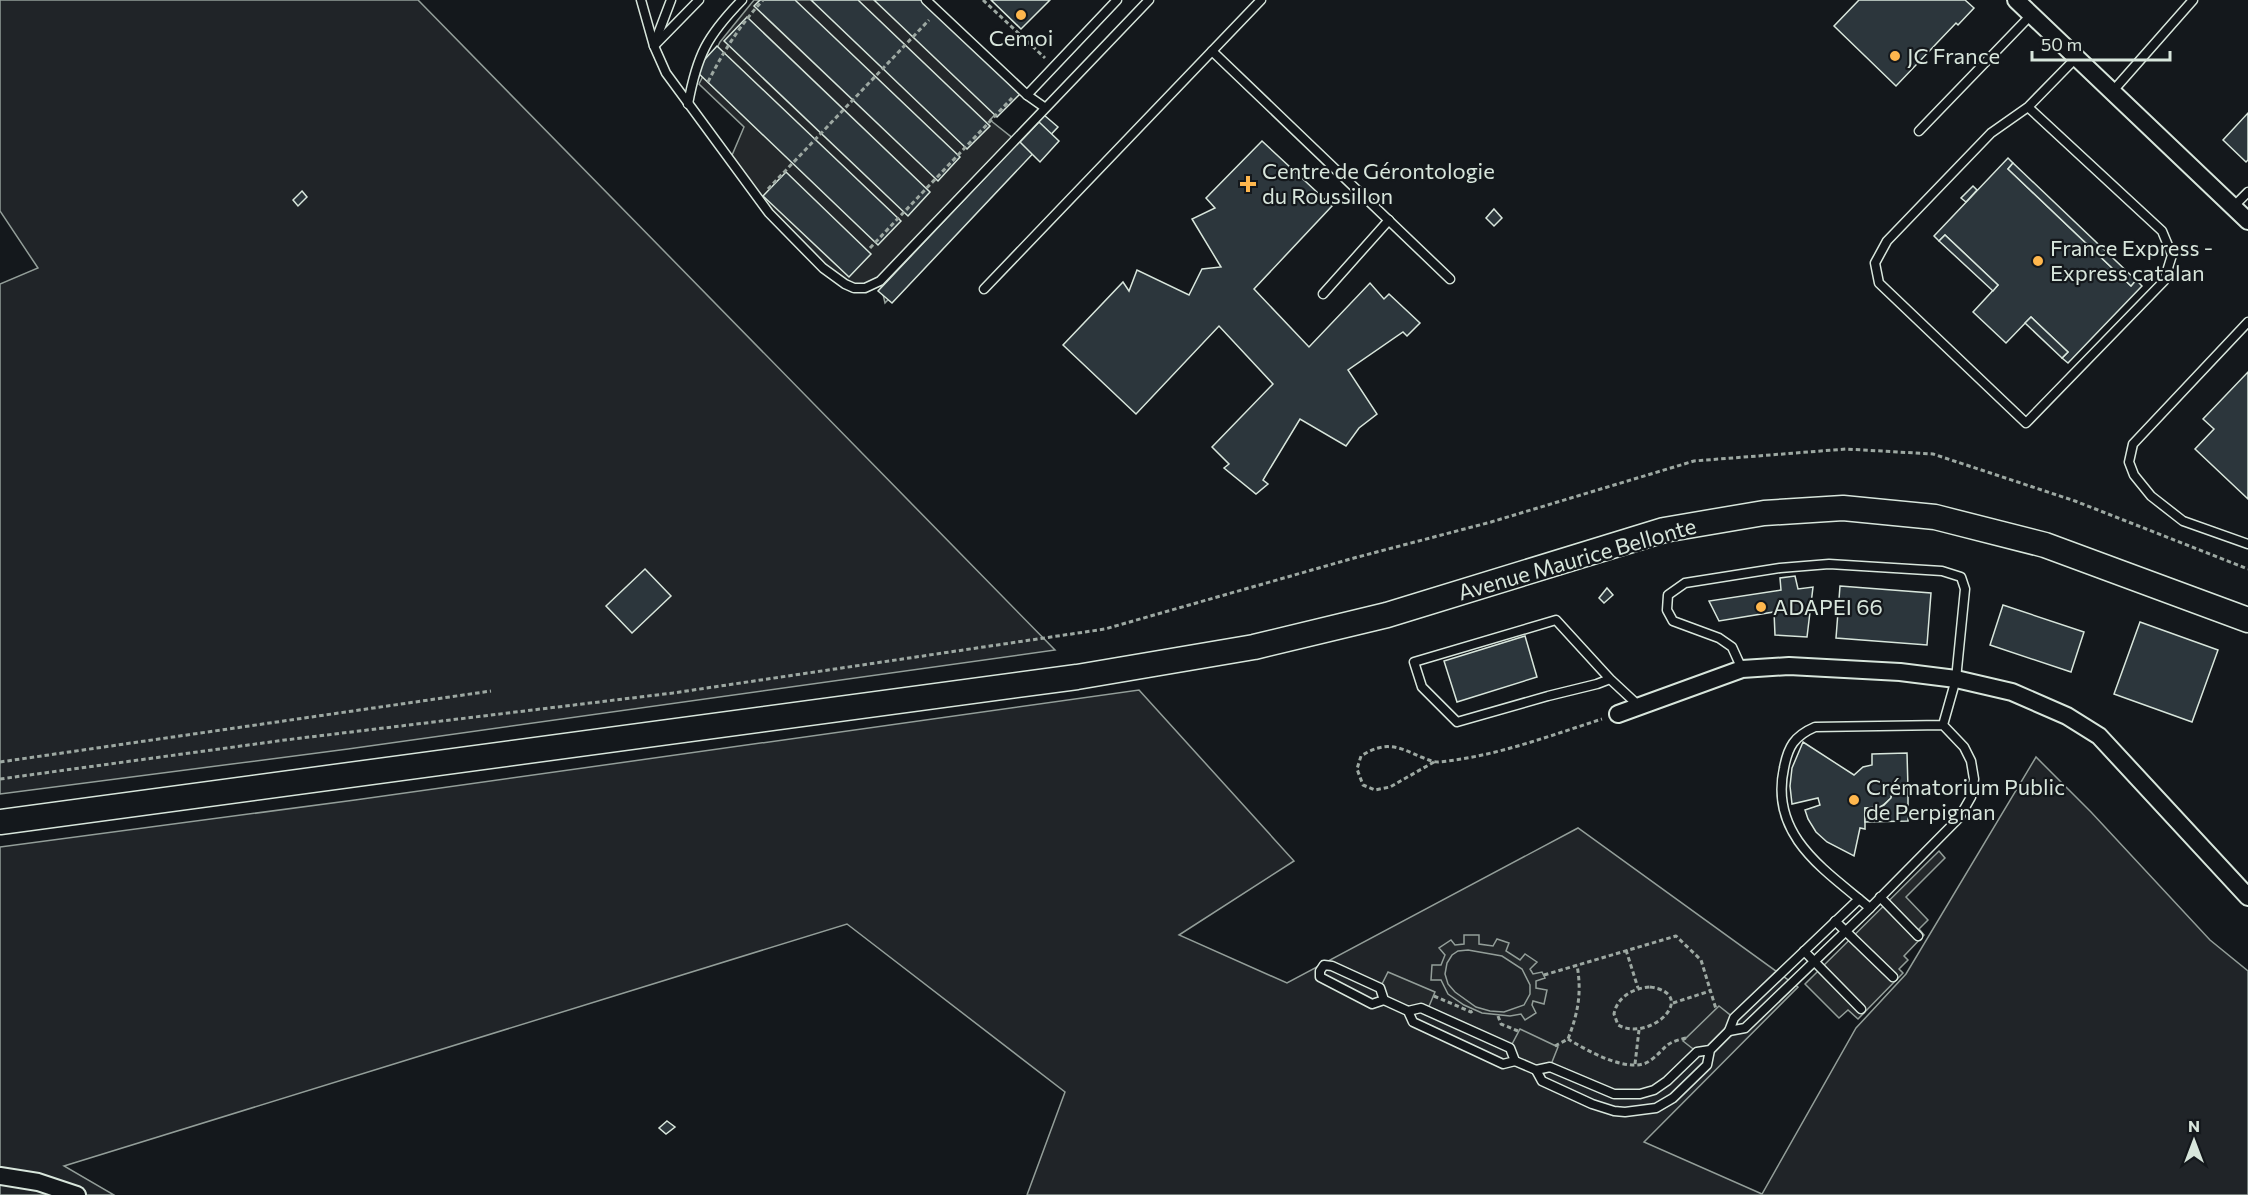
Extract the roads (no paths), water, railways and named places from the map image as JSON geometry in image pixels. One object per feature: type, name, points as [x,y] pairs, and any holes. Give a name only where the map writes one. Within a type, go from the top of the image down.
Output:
[{"type":"main road","name":"Avenue Maurice Bellonte","points":[[0,822],[1077,677],[1254,647],[1387,615],[1664,530],[1764,513],[1843,508],[1935,517],[2045,545],[2248,620]]},
{"type":"street","points":[[2016,0],[2248,221]]},
{"type":"street","points":[[1618,714],[1742,669],[1789,666],[1900,672],[1956,679],[2012,692],[2067,716],[2099,736],[2248,897]]},
{"type":"street","points":[[0,1176],[38,1182],[77,1195]]},
{"type":"lane","points":[[641,0],[654,46],[666,74],[688,104],[769,213],[823,268],[854,288],[865,288],[880,281],[1044,107],[1149,0]]},
{"type":"lane","points":[[654,46],[671,0]]},
{"type":"lane","points":[[654,46],[699,0]]},
{"type":"lane","points":[[688,104],[693,78],[711,34],[742,0]]},
{"type":"lane","points":[[926,0],[1024,92],[1044,107]]},
{"type":"lane","points":[[1024,92],[1117,0]]},
{"type":"lane","points":[[984,289],[1261,0]]},
{"type":"lane","points":[[2112,92],[2193,0]]},
{"type":"lane","points":[[1919,131],[2031,15]]},
{"type":"lane","points":[[1212,51],[1450,279]]},
{"type":"lane","points":[[2028,107],[2162,231],[2172,255],[2164,281],[2026,423],[1879,283],[1875,263],[1887,241],[1991,133],[2028,107],[2076,58]]},
{"type":"lane","points":[[2233,207],[2248,192]]},
{"type":"lane","points":[[1323,294],[1389,220]]},
{"type":"lane","points":[[2248,322],[2133,444],[2129,462],[2134,475],[2151,496],[2182,520],[2248,544]]},
{"type":"lane","points":[[1742,669],[1732,647],[1719,638],[1674,621],[1667,610],[1668,595],[1685,583],[1780,568],[1829,564],[1941,571],[1961,577],[1965,589],[1956,679],[1943,724]]},
{"type":"lane","points":[[1610,678],[1597,684],[1457,722],[1422,687],[1414,662],[1556,620],[1610,678],[1640,706]]},
{"type":"lane","points":[[1729,1031],[1745,1028],[1870,908],[1959,818],[1971,797],[1974,779],[1971,760],[1964,747],[1943,724],[1815,727],[1799,733],[1787,754],[1780,802],[1787,822],[1805,853],[1870,908]]},
{"type":"lane","points":[[1880,897],[1918,936]]},
{"type":"lane","points":[[1536,1070],[1542,1081],[1592,1104],[1614,1111],[1656,1108],[1673,1098],[1707,1065],[1710,1050],[1729,1031],[1734,1018],[1858,899]]},
{"type":"lane","points":[[1835,921],[1893,977]]},
{"type":"lane","points":[[1804,951],[1861,1009]]},
{"type":"lane","points":[[1384,1000],[1380,988],[1352,975],[1332,966],[1324,966],[1320,971],[1320,977],[1372,1004],[1384,1000],[1408,1011],[1420,1008],[1510,1048],[1515,1061]]},
{"type":"lane","points":[[1408,1011],[1413,1022],[1503,1064],[1515,1061],[1536,1070],[1550,1067],[1614,1094],[1640,1094],[1654,1090],[1667,1081],[1697,1052],[1710,1050]]},
{"type":"place","name":"Cemoi","points":[[1021,15]]},
{"type":"place","name":"JC France","points":[[1895,56]]},
{"type":"place","name":"Centre de Gérontologie du Roussillon","points":[[1248,184]]},
{"type":"place","name":"France Express - Express catalan","points":[[2038,261]]},
{"type":"place","name":"ADAPEI 66","points":[[1761,607]]},
{"type":"place","name":"Crématorium Public de Perpignan","points":[[1854,800]]}]
